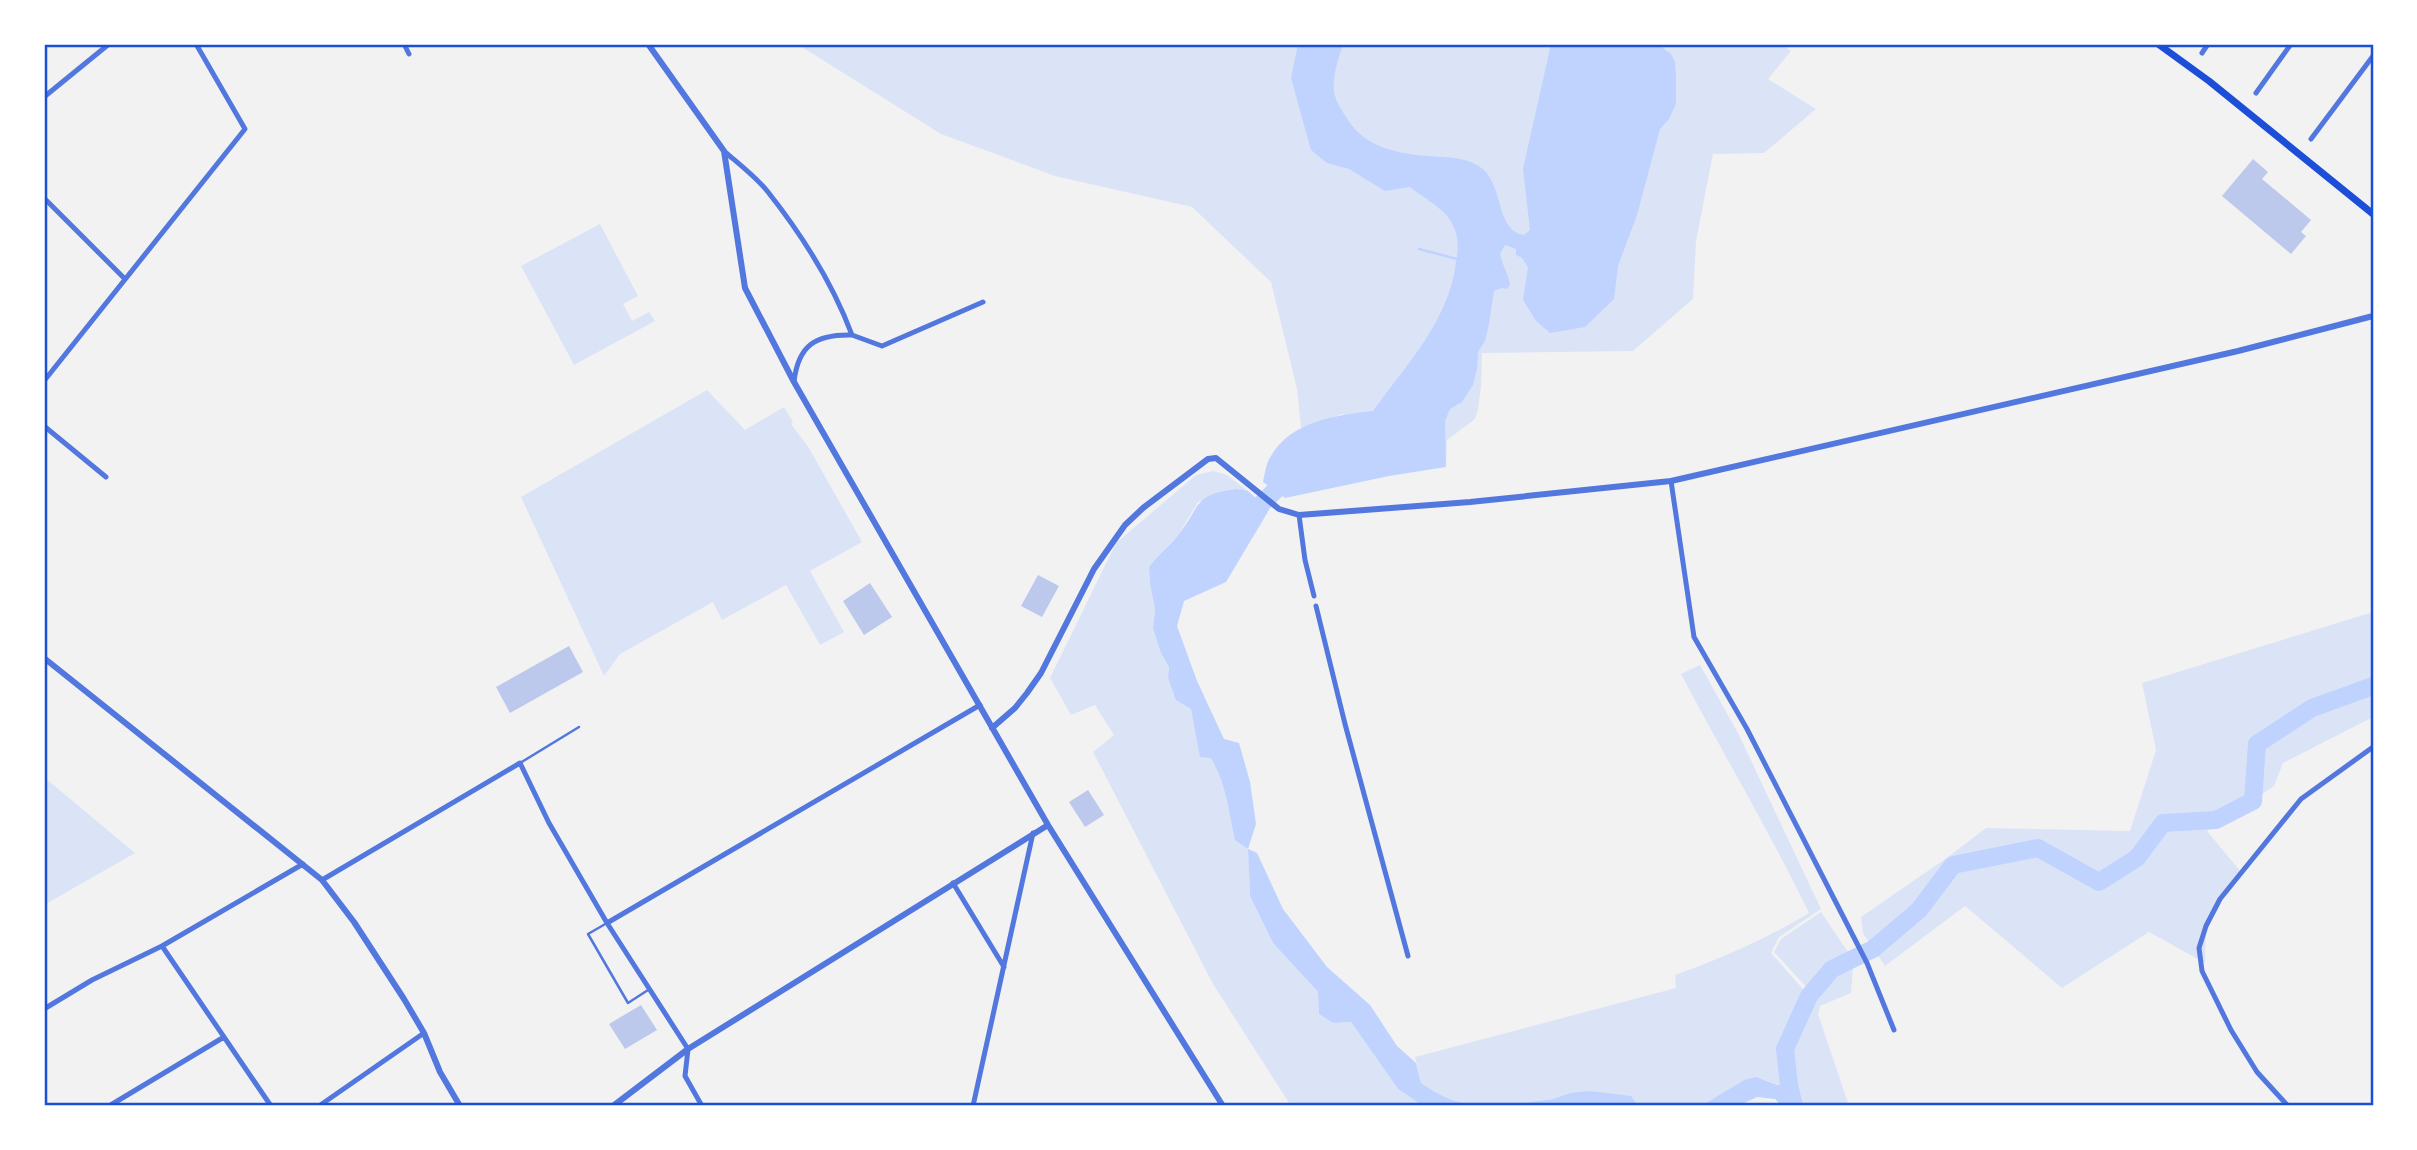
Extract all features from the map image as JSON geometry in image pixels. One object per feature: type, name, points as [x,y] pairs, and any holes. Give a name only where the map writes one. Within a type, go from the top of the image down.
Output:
[{"type":"main road","points":[[2158,44],[2209,81],[2373,214]]},
{"type":"street","points":[[44,97],[109,44]]},
{"type":"street","points":[[44,381],[245,129],[196,44]]},
{"type":"street","points":[[404,44],[409,54]]},
{"type":"street","points":[[648,44],[724,151],[767,190],[803,241],[838,299],[852,335]]},
{"type":"street","points":[[2202,53],[2208,44]]},
{"type":"street","points":[[2256,93],[2291,44]]},
{"type":"street","points":[[2311,139],[2373,56]]},
{"type":"street","points":[[724,151],[745,288],[794,382],[1048,825],[1223,1106]]},
{"type":"street","points":[[44,198],[125,279]]},
{"type":"street","points":[[794,382],[796,365],[805,350],[816,340],[833,334],[852,335],[882,346],[983,302]]},
{"type":"street","points":[[992,728],[1016,708],[1041,673],[1094,569],[1125,525],[1143,508],[1209,459],[1216,458],[1279,509],[1299,515],[1470,502],[1671,481],[2238,351],[2373,316]]},
{"type":"street","points":[[44,426],[106,477]]},
{"type":"street","points":[[1671,481],[1694,637],[1747,729],[1867,963],[1894,1030]]},
{"type":"street","points":[[1299,515],[1305,560],[1314,596]]},
{"type":"street","points":[[1316,606],[1408,956]]},
{"type":"street","points":[[44,658],[322,880],[354,922],[424,1033],[440,1072],[460,1106]]},
{"type":"street","points":[[607,923],[980,705]]},
{"type":"street","points":[[2288,1106],[2257,1072],[2218,1007],[2202,971],[2199,948],[2220,899],[2301,799],[2373,747]]},
{"type":"street","points":[[322,880],[520,763],[549,823],[607,923],[688,1049],[685,1076],[702,1106]]},
{"type":"street","points":[[612,1106],[688,1049],[1048,825]]},
{"type":"street","points":[[973,1106],[1033,833]]},
{"type":"street","points":[[44,1009],[92,980],[162,946],[303,864]]},
{"type":"street","points":[[953,883],[1004,967]]},
{"type":"street","points":[[162,946],[271,1106]]},
{"type":"street","points":[[318,1106],[424,1033]]},
{"type":"street","points":[[109,1106],[224,1037]]},
{"type":"lane","points":[[520,763],[579,727]]},
{"type":"lane","points":[[607,923],[588,934],[628,1003],[649,989]]},
{"type":"shaded area","points":[[797,44],[1781,44],[1791,51],[1768,79],[1816,109],[1764,153],[1713,154],[1696,241],[1693,299],[1633,351],[1482,353],[1481,386],[1475,419],[1447,440],[1446,467],[1343,414],[1301,428],[1297,389],[1271,282],[1192,207],[1055,176],[941,134]]},
{"type":"shaded area","points":[[600,224],[638,296],[623,304],[632,321],[649,312],[655,321],[574,365],[521,266]]},
{"type":"shaded area","points":[[707,390],[745,430],[784,407],[793,422],[791,424],[809,448],[862,542],[810,571],[844,632],[820,645],[786,585],[722,620],[713,602],[620,654],[604,676],[521,497]]},
{"type":"shaded area","points":[[1213,471],[1227,475],[1248,491],[1224,491],[1198,502],[1179,534],[1149,567],[1155,609],[1153,630],[1169,667],[1168,678],[1191,709],[1196,726],[1219,771],[1248,849],[1250,896],[1273,943],[1318,992],[1319,1014],[1333,1023],[1351,1022],[1398,1089],[1423,1106],[1291,1106],[1213,984],[1093,752],[1114,735],[1095,705],[1071,715],[1050,678],[1116,543],[1196,475]]},
{"type":"shaded area","points":[[2373,612],[2373,717],[2283,763],[2274,786],[2207,831],[2241,872],[2220,899],[2206,926],[2205,963],[2149,932],[2062,988],[1965,906],[1885,966],[1863,933],[1861,917],[1986,828],[2130,831],[2156,750],[2142,683]]},
{"type":"shaded area","points":[[1700,665],[1739,735],[1821,909],[1779,937],[1771,953],[1810,997],[1837,973],[1853,968],[1851,993],[1820,1006],[1818,1014],[1849,1106],[1793,1106],[1784,1085],[1765,1080],[1744,1080],[1701,1106],[1638,1106],[1630,1096],[1570,1093],[1553,1099],[1478,1106],[1445,1098],[1421,1083],[1415,1057],[1676,988],[1675,975],[1744,947],[1809,913],[1681,674]]},
{"type":"shaded area","points":[[44,777],[135,853],[44,905]]},
{"type":"shaded area","points":[[1821,912],[1848,952],[1853,965],[1835,970],[1831,966],[1809,990],[1774,952],[1781,939]]},
{"type":"water","points":[[1298,44],[1343,44],[1335,73],[1334,91],[1348,120],[1363,137],[1394,151],[1458,158],[1478,165],[1490,178],[1509,226],[1524,235],[1530,230],[1523,169],[1551,44],[1658,44],[1671,54],[1675,62],[1676,104],[1669,119],[1660,129],[1637,215],[1618,266],[1614,299],[1585,327],[1550,333],[1536,321],[1523,300],[1528,267],[1522,258],[1516,255],[1516,249],[1505,245],[1500,254],[1510,285],[1507,289],[1494,291],[1485,341],[1478,352],[1473,385],[1462,402],[1450,409],[1445,421],[1446,467],[1285,498],[1263,482],[1271,456],[1280,444],[1303,427],[1330,418],[1373,411],[1412,360],[1435,324],[1451,284],[1458,250],[1456,234],[1448,217],[1410,187],[1385,191],[1349,169],[1327,163],[1311,150],[1291,78]]},
{"type":"water","points":[[1237,489],[1248,491],[1269,510],[1226,582],[1184,601],[1177,626],[1197,681],[1224,739],[1239,743],[1250,782],[1256,824],[1248,849],[1235,840],[1220,777],[1211,758],[1200,757],[1191,709],[1176,700],[1168,678],[1169,667],[1153,629],[1155,609],[1149,567],[1205,498]]},
{"type":"water","points":[[1248,849],[1257,853],[1283,909],[1327,967],[1370,1005],[1397,1046],[1416,1063],[1421,1083],[1448,1098],[1478,1106],[1423,1106],[1398,1089],[1351,1022],[1333,1023],[1319,1014],[1318,992],[1273,943],[1250,896]]},
{"type":"water","points":[[1756,1077],[1784,1085],[1793,1106],[1782,1106],[1775,1099],[1757,1097],[1738,1106],[1701,1106],[1744,1080]]},
{"type":"water","points":[[1589,1091],[1631,1096],[1638,1106],[1498,1106],[1553,1099],[1570,1093]]},
{"type":"building","points":[[2253,159],[2268,172],[2262,179],[2311,220],[2301,232],[2306,236],[2291,254],[2222,196]]},
{"type":"building","points":[[1038,575],[1059,586],[1042,617],[1021,606]]},
{"type":"building","points":[[870,583],[892,617],[864,635],[843,601]]},
{"type":"building","points":[[569,646],[583,672],[510,713],[496,687]]},
{"type":"building","points":[[1088,790],[1104,815],[1085,827],[1069,802]]},
{"type":"building","points":[[641,1005],[657,1030],[625,1049],[609,1024]]},
{"type":"waterway","points":[[1419,249],[1457,259]]},
{"type":"waterway","points":[[1245,520],[1290,476]]},
{"type":"waterway","points":[[1794,1106],[1785,1049],[1809,996],[1832,969],[1873,949],[1919,910],[1953,865],[2038,848],[2099,882],[2137,858],[2163,823],[2216,820],[2253,801],[2257,744],[2312,708],[2373,686]]}]
